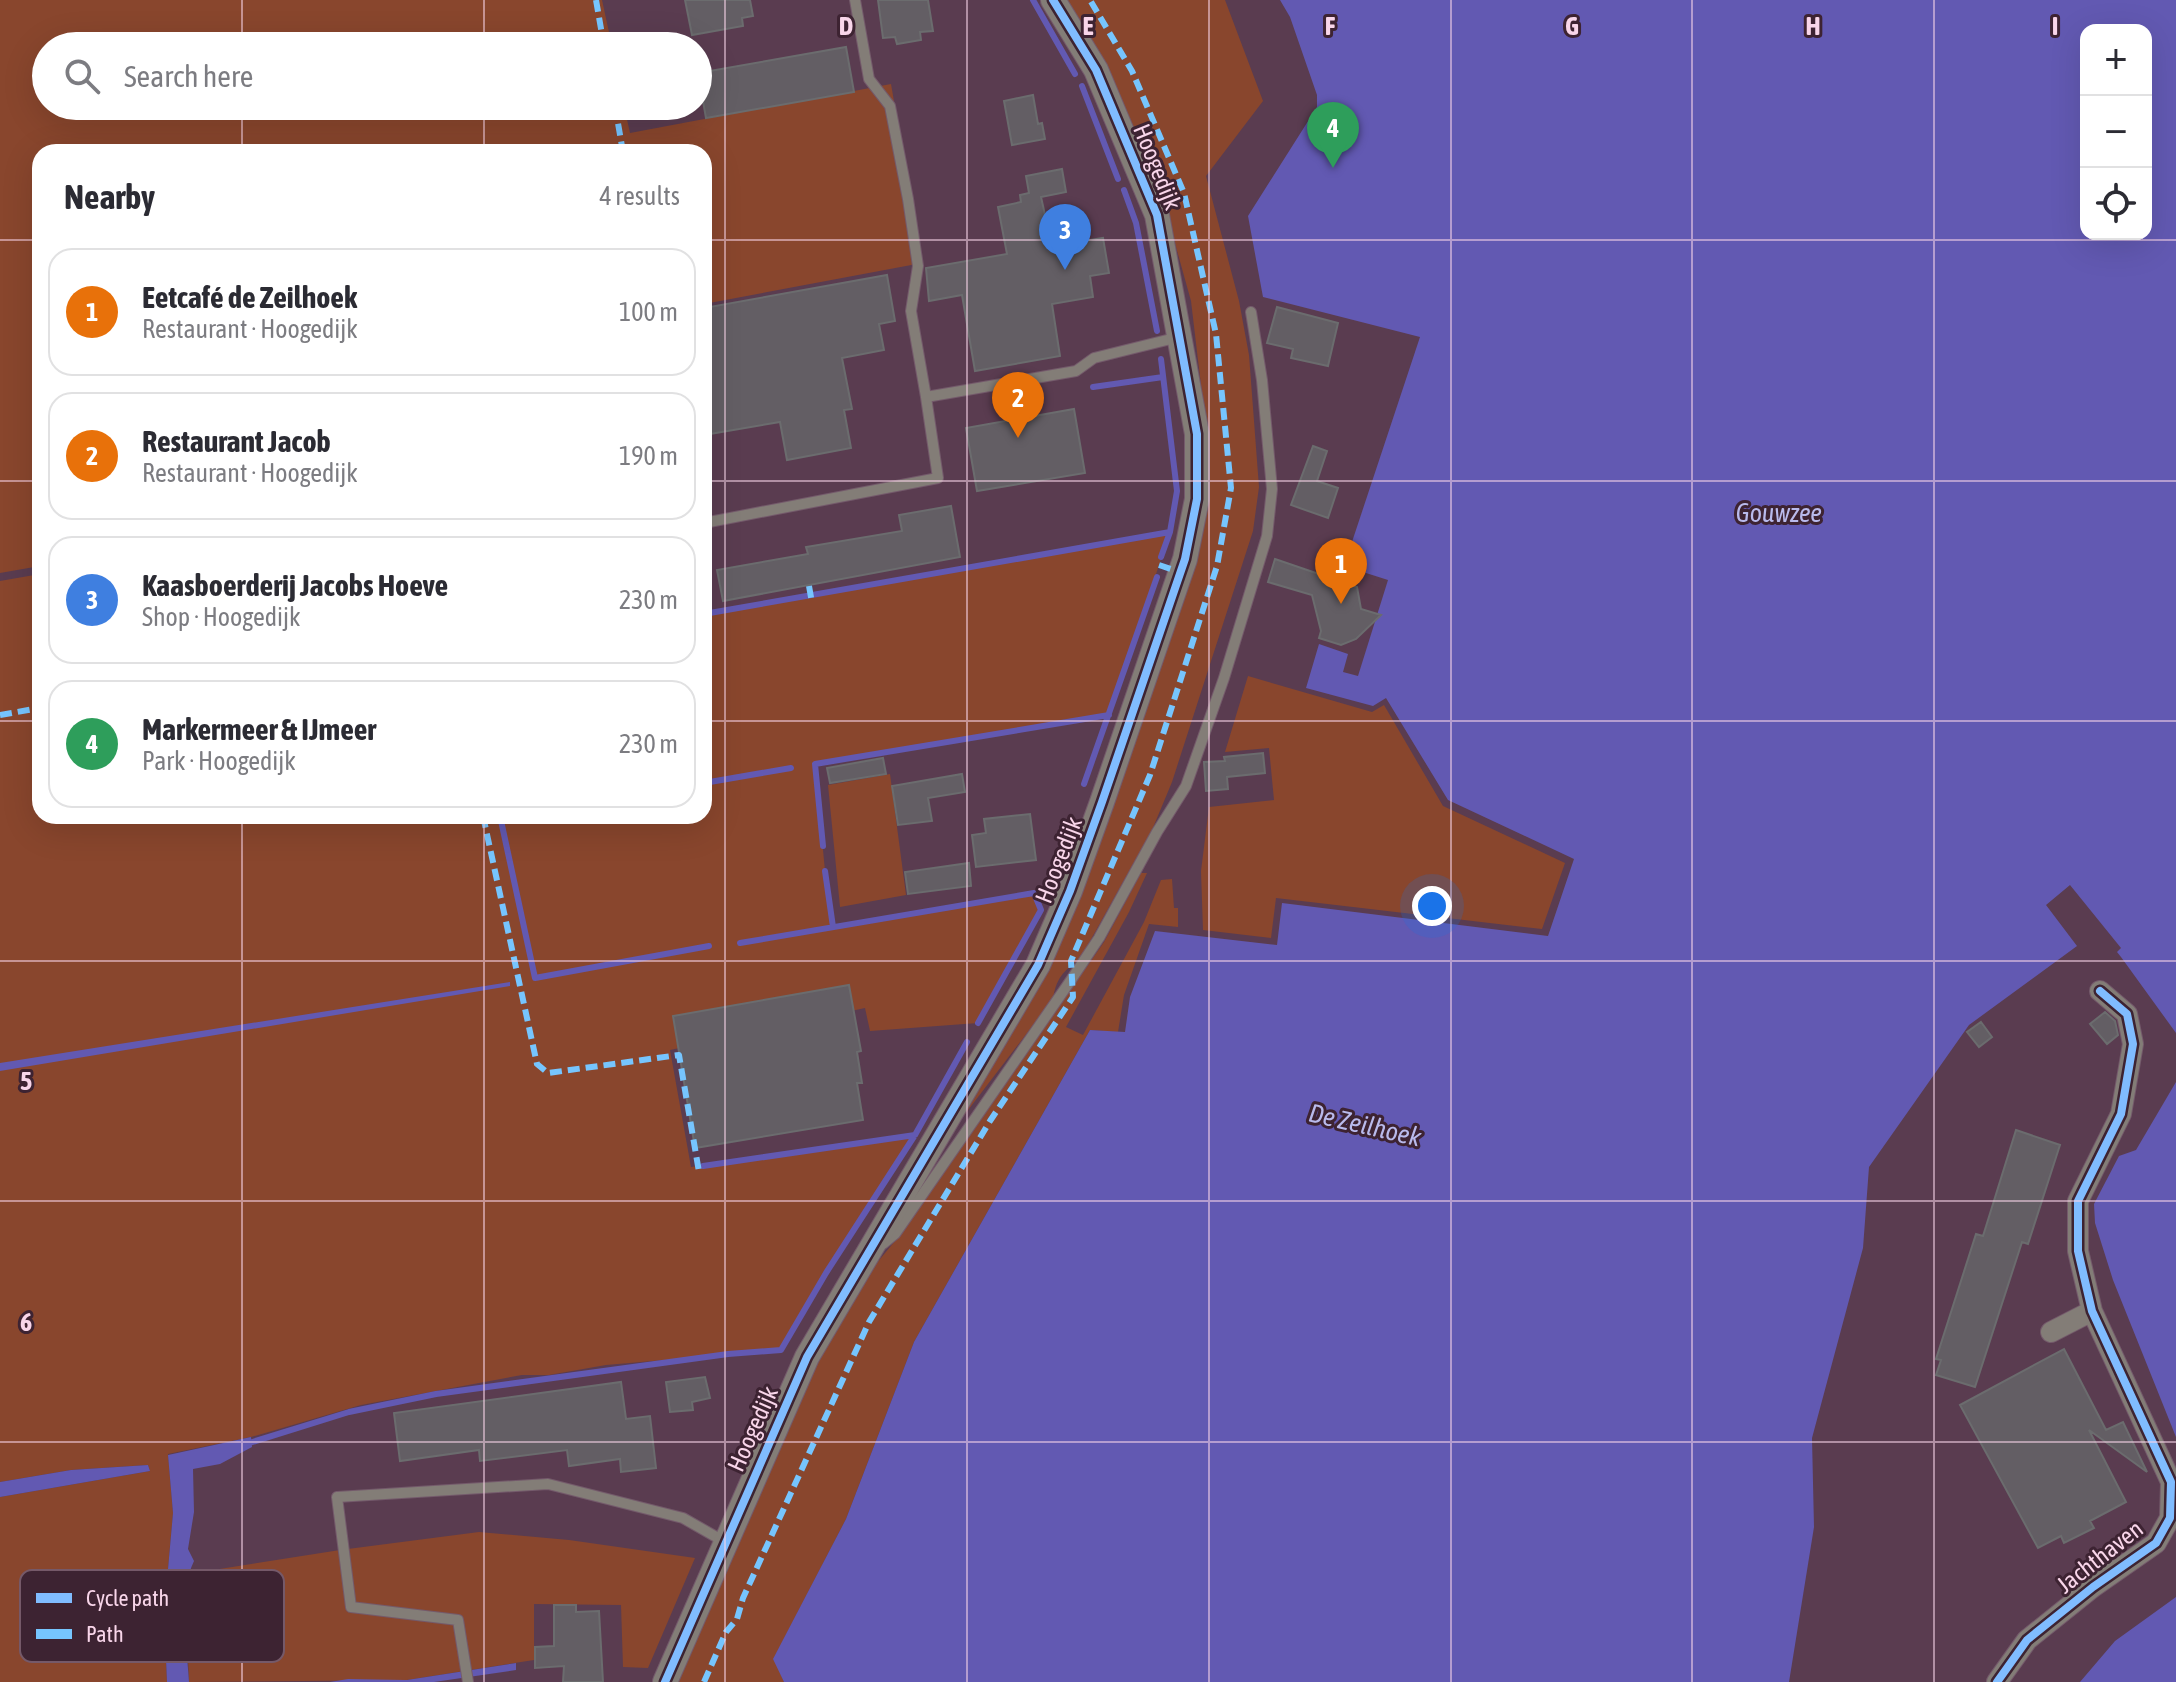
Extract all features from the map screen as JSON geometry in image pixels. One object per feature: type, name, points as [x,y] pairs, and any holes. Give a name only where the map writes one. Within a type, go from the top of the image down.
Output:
[{"type":"street","name":"Hoogedijk","points":[[665,1682],[807,1357],[1038,965],[1070,891],[1185,559],[1197,499],[1197,434],[1157,215],[1096,70],[1053,0]]},
{"type":"street","name":"Jachthaven","points":[[1997,1682],[2027,1640],[2093,1587],[2156,1543],[2173,1518],[2171,1482],[2092,1311],[2078,1251],[2078,1201],[2121,1114],[2133,1044],[2127,1014],[2100,991]]},
{"type":"street","points":[[2051,1332],[2092,1311]]},
{"type":"lane","points":[[712,521],[938,478],[911,311],[918,266],[908,199],[890,106],[869,79],[855,0]]},
{"type":"lane","points":[[861,1262],[895,1234],[1063,993],[1099,938],[1186,786],[1224,678],[1267,536],[1272,489],[1262,380],[1251,312]]},
{"type":"lane","points":[[926,397],[1076,371],[1094,358],[1181,336]]},
{"type":"lane","points":[[468,1681],[458,1620],[351,1607],[337,1497],[548,1484],[683,1518],[725,1542]]},
{"type":"shaded area","points":[[0,0],[602,0],[609,32],[32,32],[32,120],[627,120],[630,133],[891,84],[922,263],[712,302],[712,144],[32,144],[32,567],[0,573]]},
{"type":"shaded area","points":[[1065,0],[1225,0],[1263,101],[1206,176],[1239,301],[1249,355],[1259,487],[1253,531],[1172,782],[1152,830],[1080,959],[1061,976],[1053,999],[962,1118],[913,1193],[972,1088],[1138,723],[1205,419],[1191,301],[1163,200]]},
{"type":"shaded area","points":[[1170,532],[1109,715],[815,765],[825,871],[834,926],[1034,893],[1041,910],[978,1023],[870,1031],[865,1008],[670,1050],[691,1167],[915,1135],[781,1350],[606,1365],[549,1375],[522,1375],[361,1405],[251,1437],[168,1454],[173,1513],[168,1570],[20,1570],[20,1662],[166,1662],[167,1682],[0,1682],[0,1497],[150,1471],[148,1465],[71,1470],[0,1482],[0,581],[32,575],[32,824],[712,824],[712,613]]},
{"type":"shaded area","points":[[1248,676],[1372,712],[1384,705],[1443,806],[1565,863],[1542,929],[1276,898],[1271,938],[1203,930],[1201,871],[1209,807],[1274,800],[1269,748],[1225,752]]},
{"type":"shaded area","points":[[890,774],[906,895],[840,907],[828,785]]},
{"type":"shaded area","points":[[1141,873],[1147,873],[1129,912],[1066,1027],[1083,1035],[1144,922],[1161,880],[1172,879],[1178,927],[1149,924],[1124,995],[1118,1032],[1090,1030],[914,1342],[846,1519],[774,1658],[784,1682],[674,1682],[814,1364],[861,1282],[900,1235],[1104,942]]},
{"type":"shaded area","points":[[479,1532],[569,1540],[695,1558],[648,1668],[623,1667],[621,1605],[534,1604],[534,1660],[407,1680],[189,1682],[188,1662],[284,1662],[284,1570],[213,1570]]},
{"type":"water","name":"Gouwzee","points":[[1280,0],[2176,0],[2176,1033],[2117,952],[2121,948],[2070,885],[2046,905],[2077,946],[1969,1025],[1869,1167],[1863,1248],[1812,1438],[1814,1527],[1789,1682],[784,1682],[773,1659],[846,1519],[914,1342],[1090,1030],[1125,1032],[1130,997],[1155,931],[1277,945],[1282,903],[1548,936],[1574,859],[1448,800],[1386,698],[1373,706],[1306,688],[1319,644],[1348,654],[1343,672],[1358,676],[1388,580],[1344,566],[1420,337],[1263,297],[1248,216],[1317,107],[1317,95],[1290,17]]},
{"type":"water","points":[[510,982],[510,986],[0,1071],[0,1063]]},
{"type":"water","points":[[2176,1082],[2176,1437],[2113,1280],[2095,1223],[2094,1204],[2119,1156],[2136,1150]]},
{"type":"water","points":[[251,1437],[252,1447],[220,1464],[193,1469],[194,1512],[188,1549],[194,1561],[191,1570],[168,1570],[173,1513],[168,1455]]},
{"type":"water","points":[[148,1465],[150,1471],[0,1497],[0,1482],[71,1470]]},
{"type":"water","points":[[2176,1597],[2176,1682],[2080,1682],[2115,1641]]},
{"type":"water","points":[[166,1662],[187,1662],[189,1682],[167,1682]]},
{"type":"water","points":[[516,1663],[516,1670],[434,1682],[330,1682],[348,1679],[407,1680]]},
{"type":"building","points":[[685,0],[750,0],[753,16],[742,18],[743,26],[691,32]]},
{"type":"building","points":[[878,0],[928,0],[933,31],[920,32],[921,40],[897,44],[895,37],[883,38]]},
{"type":"building","points":[[846,47],[854,92],[712,117],[712,71]]},
{"type":"building","points":[[1033,95],[1038,124],[1042,123],[1045,139],[1012,145],[1004,101]]},
{"type":"building","points":[[1062,169],[1066,192],[1041,197],[1052,246],[1103,238],[1109,273],[1090,276],[1093,297],[1052,304],[1060,356],[975,371],[962,295],[929,301],[926,268],[1007,254],[998,207],[1021,202],[1020,195],[1029,193],[1026,176]]},
{"type":"building","points":[[887,275],[895,321],[879,324],[884,350],[842,358],[852,409],[844,410],[851,448],[787,460],[780,422],[712,434],[712,307]]},
{"type":"building","points":[[1277,307],[1338,323],[1328,366],[1291,358],[1293,349],[1267,343]]},
{"type":"building","points":[[1074,409],[1085,473],[977,491],[966,428]]},
{"type":"building","points":[[1313,446],[1327,451],[1317,481],[1338,488],[1328,518],[1291,505]]},
{"type":"building","points":[[951,506],[960,557],[723,601],[717,570],[808,554],[806,547],[902,531],[899,515]]},
{"type":"building","points":[[1275,559],[1357,587],[1361,609],[1381,615],[1356,639],[1341,645],[1319,638],[1321,631],[1312,595],[1268,582]]},
{"type":"building","points":[[1263,753],[1265,773],[1227,777],[1228,789],[1206,791],[1204,762]]},
{"type":"building","points":[[883,758],[886,774],[830,783],[827,768]]},
{"type":"building","points":[[962,774],[965,792],[928,798],[932,821],[898,825],[892,786]]},
{"type":"building","points":[[1030,814],[1036,860],[976,867],[972,835],[986,833],[984,819]]},
{"type":"building","points":[[969,863],[971,886],[908,894],[905,872]]},
{"type":"building","points":[[849,985],[861,1051],[857,1052],[862,1083],[857,1083],[863,1120],[695,1148],[673,1016]]},
{"type":"building","points":[[2105,1012],[2115,1021],[2118,1035],[2107,1044],[2090,1024]]},
{"type":"building","points":[[1981,1022],[1992,1037],[1979,1047],[1967,1032]]},
{"type":"building","points":[[2016,1130],[2060,1145],[2028,1244],[2022,1242],[1975,1387],[1936,1375],[1941,1360],[1936,1359],[1976,1234],[1983,1236]]},
{"type":"building","points":[[2064,1349],[2106,1430],[2123,1422],[2147,1472],[2089,1430],[2126,1502],[2090,1521],[2094,1528],[2064,1543],[2061,1536],[2038,1548],[1960,1405]]},
{"type":"building","points":[[705,1377],[710,1398],[692,1402],[693,1410],[670,1412],[666,1382]]},
{"type":"building","points":[[621,1382],[626,1419],[650,1416],[656,1468],[621,1472],[620,1459],[569,1466],[567,1450],[480,1461],[479,1450],[400,1461],[394,1413]]},
{"type":"building","points":[[554,1605],[576,1605],[576,1612],[599,1611],[603,1682],[563,1682],[564,1666],[535,1668],[535,1647],[554,1646]]},
{"type":"waterway","points":[[1033,0],[1075,74]]},
{"type":"waterway","points":[[1082,86],[1118,179]]},
{"type":"waterway","points":[[1124,190],[1136,223],[1157,331]]},
{"type":"waterway","points":[[1161,359],[1177,491],[1170,532],[1161,557]]},
{"type":"waterway","points":[[1093,387],[1163,377]]},
{"type":"waterway","points":[[712,613],[1170,532]]},
{"type":"waterway","points":[[1084,784],[1157,577]]},
{"type":"waterway","points":[[823,846],[815,764],[1109,715]]},
{"type":"waterway","points":[[712,782],[791,768]]},
{"type":"waterway","points":[[502,824],[535,978],[709,946]]},
{"type":"waterway","points":[[825,871],[833,927]]},
{"type":"waterway","points":[[740,943],[1034,893],[1041,910],[978,1023]]},
{"type":"waterway","points":[[246,1444],[349,1412],[436,1394],[728,1354],[781,1350],[826,1273],[915,1135],[967,1042]]},
{"type":"waterway","points":[[703,1166],[915,1135]]},
{"type":"marked path","points":[[596,0],[602,32]]},
{"type":"marked path","points":[[704,1682],[726,1632],[737,1619],[743,1598],[869,1322],[990,1121],[1073,997],[1071,961],[1150,775],[1217,566],[1231,488],[1216,334],[1184,193],[1132,71],[1090,0]]},
{"type":"marked path","points":[[617,120],[622,144]]},
{"type":"marked path","points":[[1159,565],[1180,572]]},
{"type":"marked path","points":[[809,586],[812,603]]},
{"type":"marked path","points":[[0,715],[32,709]]},
{"type":"marked path","points":[[485,824],[537,1064],[548,1073],[679,1055],[699,1172]]},
{"type":"cycle path","points":[[665,1682],[807,1357],[1038,965],[1070,891],[1185,559],[1197,499],[1197,434],[1157,215],[1096,70],[1053,0]]},
{"type":"cycle path","points":[[1997,1682],[2027,1640],[2093,1587],[2156,1543],[2170,1518],[2171,1482],[2092,1311],[2078,1251],[2078,1201],[2121,1114],[2133,1044],[2127,1014],[2100,991]]},
{"type":"place","name":"Markermeer & IJmeer","points":[[1333,168]]},
{"type":"place","name":"Kaasboerderij Jacobs Hoeve","points":[[1065,270]]},
{"type":"place","name":"Restaurant Jacob","points":[[1018,438]]},
{"type":"place","name":"Eetcafé de Zeilhoek","points":[[1341,604]]},
{"type":"water label","name":"De Zeilhoek","points":[[1365,1125]]}]
